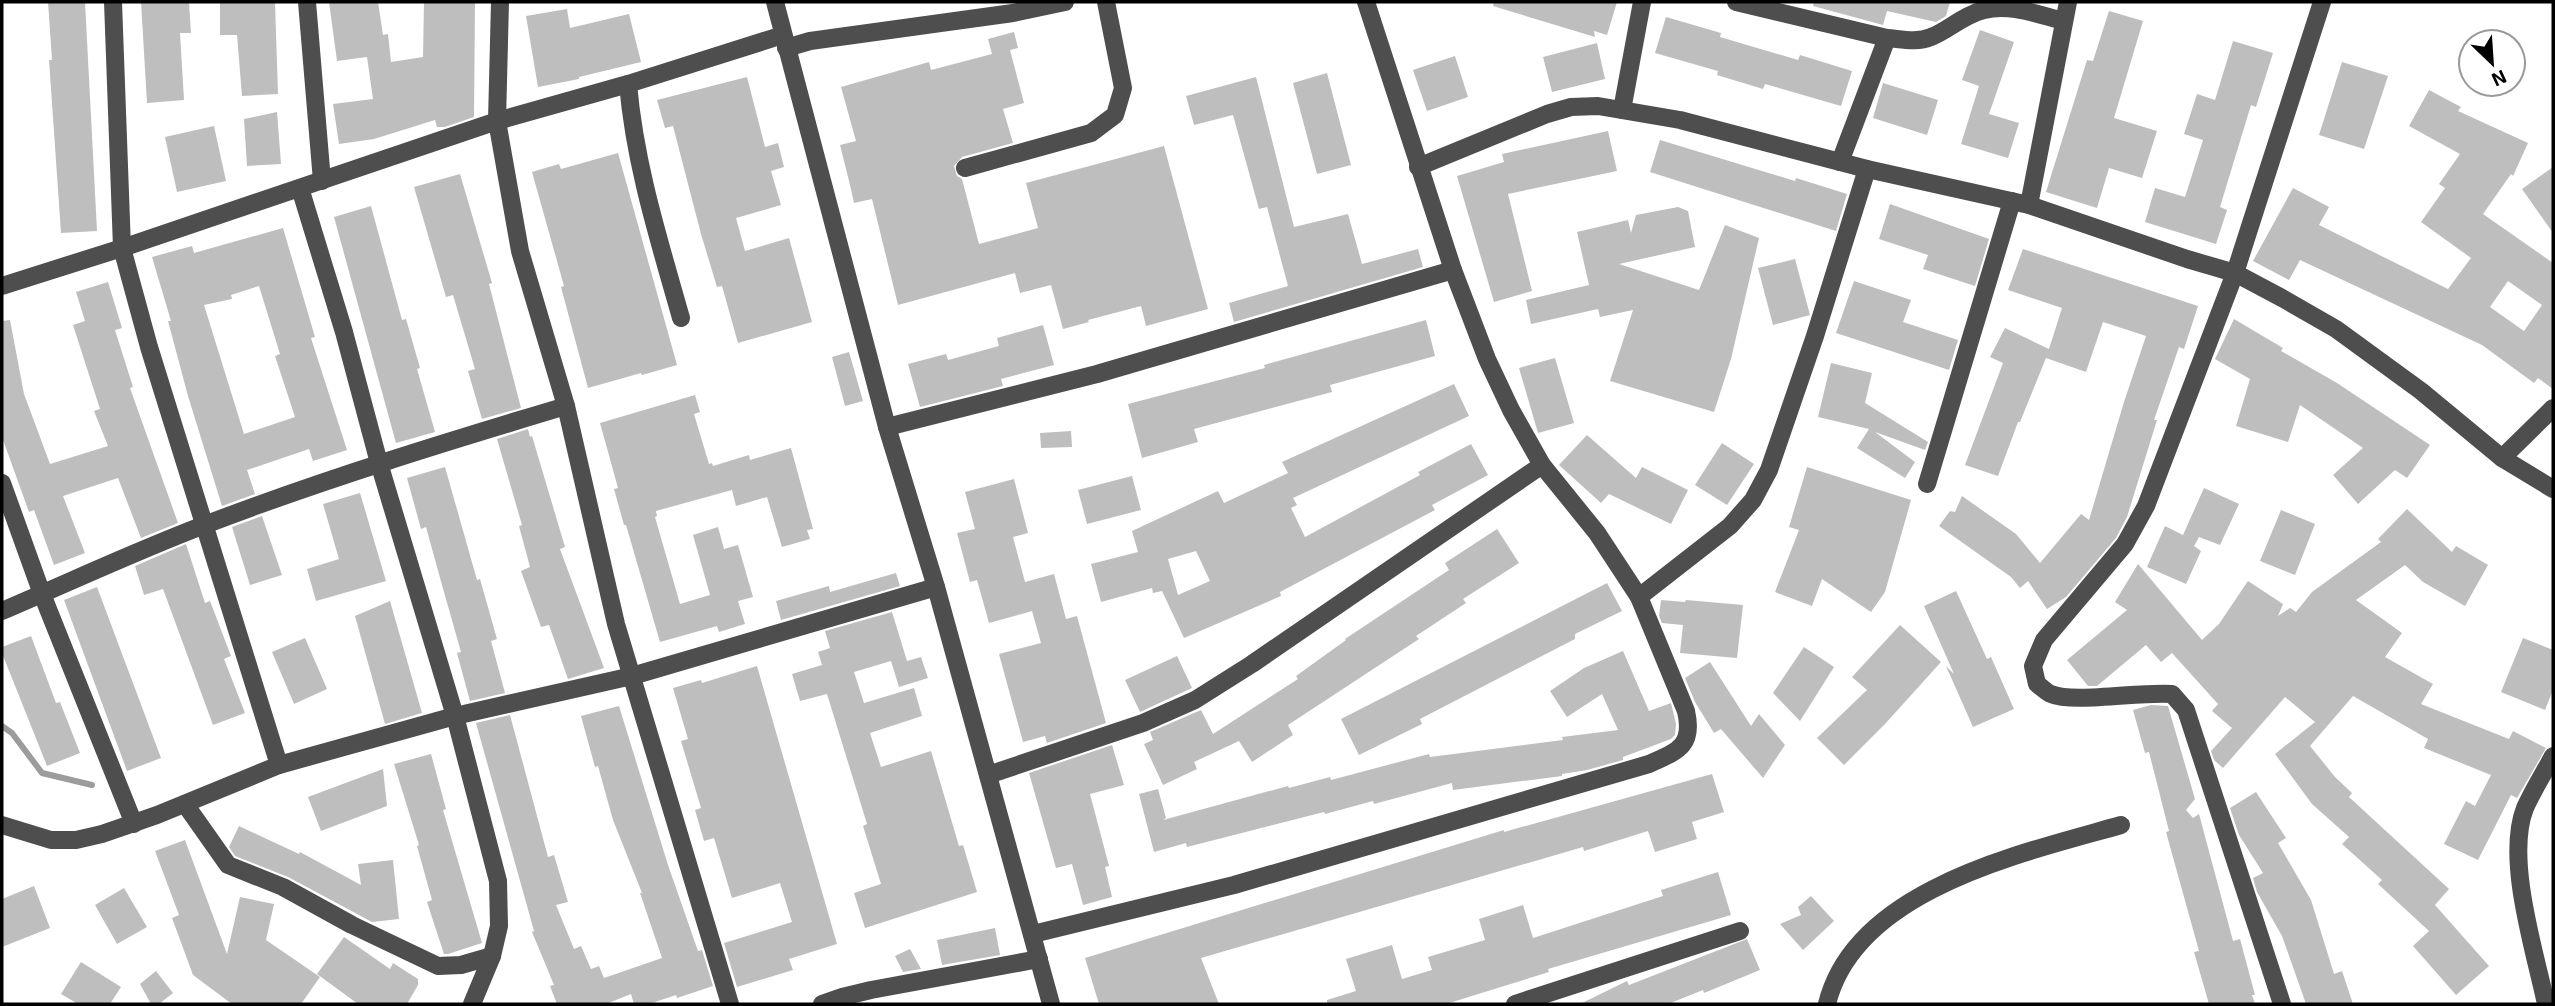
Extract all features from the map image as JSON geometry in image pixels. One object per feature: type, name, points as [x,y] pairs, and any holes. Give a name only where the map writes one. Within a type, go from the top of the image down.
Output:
[{"type":"street","points":[[113,2],[122,248],[149,347],[279,765]]},
{"type":"street","points":[[307,2],[322,181]]},
{"type":"street","points":[[500,2],[498,121],[520,251],[566,406],[616,624],[730,1004]]},
{"type":"street","points":[[775,2],[887,427],[936,587],[1051,1004]]},
{"type":"street","points":[[2,286],[498,121],[785,41],[810,41],[1013,13],[1065,2]]},
{"type":"street","points":[[965,168],[1091,133],[1115,115],[1124,88],[1106,2]]},
{"type":"street","points":[[1033,934],[1234,885],[1649,764],[1672,754],[1687,741],[1690,726],[1686,711],[1639,597],[1597,533],[1542,465],[1511,410],[1487,359],[1418,167],[1366,2]]},
{"type":"street","points":[[1622,110],[1642,2]]},
{"type":"street","points":[[1736,2],[1887,38],[1912,40],[1930,37],[1964,16],[1985,9],[2009,8],[2064,20]]},
{"type":"street","points":[[1927,484],[2021,203],[2068,2]]},
{"type":"street","points":[[2282,1004],[2186,710],[2172,694],[2154,692],[2074,697],[2053,695],[2037,684],[2033,666],[2044,640],[2125,544],[2146,506],[2235,273],[2322,2]]},
{"type":"street","points":[[1840,162],[1887,38]]},
{"type":"street","points":[[628,84],[632,132],[647,200],[681,318]]},
{"type":"street","points":[[1418,167],[1547,114],[1571,107],[1598,106],[1680,120],[1867,169],[2021,203],[2235,273],[2336,329],[2421,391],[2502,458],[2553,489]]},
{"type":"street","points":[[1639,597],[1730,526],[1753,500],[1769,470],[1811,348],[1867,169]]},
{"type":"street","points":[[300,188],[455,716],[498,881],[499,926],[492,957],[472,1004]]},
{"type":"street","points":[[887,427],[1097,374],[1453,270]]},
{"type":"street","points":[[2,611],[205,525],[379,463],[566,406]]},
{"type":"street","points":[[2502,458],[2553,408]]},
{"type":"street","points":[[988,775],[1143,723],[1195,700],[1252,664],[1542,465]]},
{"type":"street","points":[[2,483],[42,594],[134,824]]},
{"type":"street","points":[[2,825],[51,840],[76,840],[134,824],[279,765],[455,716],[632,676],[936,587]]},
{"type":"street","points":[[2546,1004],[2521,884],[2518,840],[2525,809],[2553,756]]},
{"type":"street","points":[[185,804],[228,865],[283,887],[352,925],[438,966],[461,965],[492,957]]},
{"type":"street","points":[[1827,1004],[1833,981],[1859,942],[1917,897],[1993,862],[2121,824]]},
{"type":"street","points":[[1515,1004],[1740,931]]},
{"type":"street","points":[[822,1004],[1039,959]]},
{"type":"building","points":[[48,2],[85,2],[97,231],[61,233],[49,60],[52,60]]},
{"type":"building","points":[[141,2],[189,2],[191,33],[180,33],[184,100],[147,103]]},
{"type":"building","points":[[220,2],[275,2],[278,94],[242,96],[237,35],[220,35]]},
{"type":"building","points":[[329,2],[378,2],[383,35],[388,34],[391,62],[423,57],[424,2],[475,2],[474,117],[445,127],[437,127],[435,120],[374,139],[339,144],[333,104],[373,99],[367,57],[337,61]]},
{"type":"building","points":[[1494,2],[1617,2],[1607,35],[1594,31],[1595,37],[1493,6]]},
{"type":"building","points":[[1814,2],[1950,2],[1946,16],[1936,22],[1887,11],[1883,25],[1813,6]]},
{"type":"building","points":[[567,9],[570,28],[629,14],[641,62],[538,87],[526,16]]},
{"type":"building","points":[[2109,11],[2143,21],[2114,118],[2157,131],[2142,178],[2109,168],[2097,208],[2046,192],[2087,60],[2093,61]]},
{"type":"building","points":[[1666,17],[1721,33],[1720,37],[1798,60],[1800,55],[1852,71],[1841,106],[1765,84],[1763,89],[1717,75],[1718,71],[1655,53]]},
{"type":"building","points":[[1980,30],[2014,42],[1989,114],[2019,123],[2008,158],[1961,144],[1979,86],[1962,80]]},
{"type":"building","points":[[1014,32],[1018,48],[1010,50],[1024,103],[1003,109],[1013,143],[962,157],[954,166],[957,176],[962,179],[979,244],[1038,228],[1026,183],[1164,146],[1208,309],[1146,326],[1141,306],[1063,329],[1051,285],[1020,293],[1015,273],[898,305],[872,199],[854,203],[840,145],[856,141],[841,87],[929,62],[931,70],[992,54],[988,39]]},
{"type":"building","points":[[2233,41],[2273,53],[2256,107],[2251,105],[2220,207],[2227,210],[2216,244],[2145,222],[2155,188],[2185,197],[2203,140],[2184,134],[2197,94],[2215,100]]},
{"type":"building","points":[[1597,43],[1605,79],[1552,92],[1543,57]]},
{"type":"building","points":[[1455,56],[1468,97],[1427,111],[1413,70]]},
{"type":"building","points":[[2342,62],[2388,76],[2364,149],[2319,135]]},
{"type":"building","points":[[1327,73],[1351,165],[1317,174],[1293,83]]},
{"type":"building","points":[[747,77],[765,147],[778,143],[784,167],[771,171],[781,205],[736,218],[745,251],[789,238],[812,322],[738,343],[722,286],[717,287],[701,234],[673,126],[665,128],[657,100]]},
{"type":"building","points":[[1256,77],[1294,227],[1348,214],[1362,264],[1418,249],[1423,267],[1234,322],[1229,303],[1288,286],[1267,207],[1259,209],[1233,115],[1194,125],[1186,96]]},
{"type":"building","points":[[1883,83],[1938,100],[1927,135],[1873,118]]},
{"type":"building","points":[[2429,90],[2461,107],[2458,111],[2528,143],[2513,176],[2511,174],[2483,214],[2553,263],[2553,389],[2538,378],[2534,383],[2482,345],[2300,260],[2289,280],[2253,261],[2293,188],[2329,207],[2319,225],[2448,289],[2471,258],[2421,222],[2445,188],[2439,184],[2460,154],[2409,126]],"holes":[[[2508,281],[2542,305],[2524,331],[2490,307]]]},
{"type":"building","points":[[277,112],[281,164],[247,166],[244,119]]},
{"type":"building","points":[[214,126],[226,181],[177,192],[165,137]]},
{"type":"building","points":[[1608,131],[1617,171],[1508,194],[1532,291],[1494,302],[1457,176],[1504,162],[1502,154]]},
{"type":"building","points":[[1660,140],[1847,194],[1836,231],[1650,172]]},
{"type":"building","points":[[618,153],[677,365],[588,388],[561,287],[564,286],[532,172],[559,164],[561,169]]},
{"type":"building","points":[[2553,167],[2553,233],[2522,189]]},
{"type":"building","points":[[460,174],[492,283],[489,284],[521,408],[482,419],[468,371],[475,369],[453,295],[446,297],[414,187]]},
{"type":"building","points":[[1890,204],[1989,239],[1975,286],[1923,269],[1928,255],[1879,239]]},
{"type":"building","points":[[371,206],[402,320],[406,319],[420,368],[417,369],[435,432],[396,443],[334,217]]},
{"type":"building","points":[[1678,207],[1688,211],[1695,247],[1619,264],[1699,290],[1725,225],[1759,238],[1731,359],[1714,412],[1610,381],[1633,310],[1600,317],[1598,309],[1531,324],[1526,300],[1589,285],[1577,232],[1628,220],[1631,233],[1636,215]]},
{"type":"building","points":[[283,228],[315,337],[311,338],[347,450],[313,461],[309,449],[247,470],[255,494],[222,506],[188,396],[168,321],[171,321],[152,257],[192,246],[194,253]],"holes":[[[259,286],[280,354],[275,356],[295,417],[244,434],[204,305],[232,299],[231,295]]]},
{"type":"building","points":[[2023,249],[2198,306],[2184,349],[2179,347],[2154,420],[2157,420],[2127,517],[2116,538],[2066,597],[2047,609],[2028,581],[2020,588],[2011,577],[1939,526],[1950,511],[1955,512],[1962,496],[2016,534],[2040,563],[2081,514],[2089,520],[2146,336],[2103,322],[2086,372],[2046,358],[1998,476],[1965,465],[2003,363],[1990,357],[2005,328],[2049,349],[2062,308],[2008,290]]},
{"type":"building","points":[[1795,259],[1810,315],[1773,325],[1758,268]]},
{"type":"building","points":[[1854,281],[1911,300],[1903,322],[1958,340],[1949,370],[1836,333]]},
{"type":"building","points":[[108,282],[122,328],[115,330],[133,387],[130,388],[178,523],[141,538],[118,478],[63,496],[85,553],[54,565],[34,510],[29,512],[2,437],[2,321],[10,320],[24,394],[50,464],[108,446],[94,411],[100,409],[73,325],[85,321],[76,292]]},
{"type":"building","points":[[2234,319],[2283,348],[2281,351],[2337,383],[2430,445],[2407,478],[2395,470],[2358,504],[2333,475],[2363,448],[2300,405],[2288,442],[2236,426],[2250,379],[2215,359]]},
{"type":"building","points":[[1426,320],[1435,356],[1330,385],[1332,392],[1194,429],[1198,442],[1142,458],[1128,404],[1265,368],[1264,365]]},
{"type":"building","points":[[1043,325],[1054,365],[1001,379],[1003,386],[920,407],[908,364],[946,354],[948,360],[999,346],[997,338]]},
{"type":"building","points":[[849,352],[863,401],[845,406],[832,357]]},
{"type":"building","points":[[1555,358],[1574,423],[1538,433],[1519,368]]},
{"type":"building","points":[[1831,363],[1872,373],[1865,403],[1928,442],[1925,450],[1875,432],[1915,462],[1905,478],[1857,448],[1869,429],[1818,417]]},
{"type":"building","points":[[1454,384],[1469,416],[1293,498],[1297,505],[1291,508],[1305,537],[1420,475],[1418,472],[1471,444],[1488,475],[1432,505],[1435,510],[1280,592],[1281,596],[1184,638],[1162,591],[1153,593],[1152,588],[1101,602],[1091,564],[1138,552],[1132,531],[1218,491],[1224,503],[1288,473],[1282,462]],"holes":[[[1196,551],[1210,581],[1178,595],[1168,559]]]},
{"type":"building","points":[[695,395],[700,412],[694,414],[709,464],[712,463],[713,466],[749,455],[750,460],[791,448],[813,529],[807,530],[810,539],[782,547],[767,497],[736,506],[732,490],[656,511],[655,517],[680,604],[710,595],[693,535],[718,527],[724,549],[738,545],[753,597],[738,601],[745,624],[719,632],[717,626],[660,642],[614,489],[618,488],[600,423]]},
{"type":"building","points":[[528,429],[565,547],[560,549],[604,668],[568,679],[549,625],[541,627],[521,571],[530,567],[519,526],[522,525],[497,439]]},
{"type":"building","points":[[1071,431],[1072,447],[1041,448],[1040,433]]},
{"type":"building","points":[[1587,435],[1636,478],[1642,467],[1688,490],[1671,524],[1609,494],[1601,503],[1559,465]]},
{"type":"building","points":[[1722,443],[1754,464],[1727,505],[1695,485]]},
{"type":"building","points":[[445,467],[497,639],[491,641],[505,693],[470,701],[457,653],[461,652],[426,527],[421,529],[407,478]]},
{"type":"building","points":[[1807,467],[1911,500],[1885,592],[1871,612],[1822,579],[1812,606],[1775,592],[1799,530],[1789,527]]},
{"type":"building","points":[[1132,476],[1141,510],[1087,524],[1078,490]]},
{"type":"building","points":[[1014,479],[1028,533],[1013,537],[1025,582],[1054,574],[1066,619],[1077,616],[1106,723],[1047,743],[1045,736],[1023,742],[999,654],[1041,643],[1032,611],[989,623],[977,580],[970,582],[957,533],[975,529],[965,492]]},
{"type":"building","points":[[2204,488],[2239,504],[2220,545],[2199,537],[2194,546],[2201,551],[2186,584],[2147,567],[2165,526],[2183,535]]},
{"type":"building","points":[[360,493],[386,581],[316,601],[307,569],[339,559],[323,504]]},
{"type":"building","points":[[2407,509],[2452,552],[2456,546],[2488,565],[2465,606],[2423,582],[2405,565],[2356,600],[2402,633],[2385,657],[2433,684],[2421,704],[2509,739],[2513,731],[2546,748],[2517,798],[2511,795],[2478,860],[2444,844],[2466,801],[2475,806],[2491,775],[2424,748],[2428,739],[2353,696],[2310,746],[2352,793],[2349,797],[2449,889],[2435,905],[2489,966],[2456,995],[2413,946],[2429,931],[2378,884],[2382,880],[2342,844],[2349,837],[2312,804],[2275,754],[2315,722],[2285,697],[2223,768],[2214,760],[2211,751],[2232,728],[2212,711],[2218,704],[2172,653],[2161,662],[2146,645],[2097,686],[2088,686],[2067,660],[2127,610],[2115,602],[2138,564],[2202,640],[2219,624],[2248,581],[2283,604],[2278,616],[2290,608],[2296,612],[2312,592],[2381,542],[2378,539]]},
{"type":"building","points":[[2281,510],[2315,524],[2295,575],[2260,561]]},
{"type":"building","points":[[262,516],[282,575],[250,585],[232,527]]},
{"type":"building","points":[[1497,529],[1519,563],[1463,599],[1466,603],[1416,636],[1419,639],[1288,725],[1293,735],[1252,762],[1239,741],[1194,762],[1197,769],[1163,785],[1144,744],[1153,740],[1150,732],[1201,710],[1213,734],[1298,679],[1296,676],[1345,639],[1449,570],[1445,563]]},
{"type":"building","points":[[186,544],[205,603],[210,601],[231,656],[224,659],[245,713],[213,725],[163,589],[144,595],[135,566]]},
{"type":"building","points":[[896,573],[900,586],[781,620],[776,601],[829,586],[830,592]]},
{"type":"building","points":[[1607,583],[1622,611],[1575,634],[1575,639],[1420,719],[1422,724],[1359,755],[1341,719]]},
{"type":"building","points":[[97,587],[161,758],[127,771],[64,600]]},
{"type":"building","points":[[1956,591],[1987,659],[1991,657],[2014,709],[1973,727],[1946,666],[1954,674],[1924,606]]},
{"type":"building","points":[[1661,600],[1743,605],[1737,658],[1680,653],[1683,625],[1662,623],[1659,616]]},
{"type":"building","points":[[390,601],[422,713],[385,724],[355,616]]},
{"type":"building","points":[[892,612],[907,661],[921,657],[928,678],[899,687],[891,661],[854,672],[864,703],[914,688],[922,716],[870,733],[881,767],[931,751],[959,846],[963,845],[977,892],[865,928],[854,893],[881,884],[863,826],[867,824],[827,694],[800,701],[792,674],[822,665],[818,652],[830,648],[825,631]]},
{"type":"building","points":[[1900,625],[1941,662],[1844,765],[1817,738],[1867,690],[1852,677]]},
{"type":"building","points":[[31,636],[56,703],[60,702],[80,753],[47,766],[2,653],[2,647]]},
{"type":"building","points":[[305,638],[327,689],[294,704],[272,652]]},
{"type":"building","points":[[2523,638],[2553,650],[2553,690],[2545,710],[2501,692]]},
{"type":"building","points":[[1804,647],[1834,667],[1800,721],[1773,693]]},
{"type":"building","points":[[1623,651],[1649,711],[1671,703],[1676,724],[1675,735],[1671,739],[1623,757],[1623,760],[1562,776],[1453,790],[1452,783],[1374,804],[1373,801],[1187,847],[1186,843],[1154,852],[1139,794],[1158,789],[1166,818],[1163,820],[1288,786],[1289,788],[1330,777],[1331,780],[1429,754],[1430,757],[1618,730],[1602,694],[1567,717],[1550,691],[1584,668]]},
{"type":"building","points":[[1177,656],[1192,688],[1140,712],[1125,680]]},
{"type":"building","points":[[1710,662],[1751,726],[1759,714],[1785,745],[1763,778],[1721,729],[1714,733],[1695,702],[1685,678]]},
{"type":"building","points":[[757,666],[837,944],[789,959],[793,970],[737,987],[724,943],[792,922],[780,883],[732,898],[714,838],[704,841],[695,810],[701,808],[681,741],[688,739],[673,688],[701,680],[702,683]]},
{"type":"building","points":[[2151,705],[2168,706],[2195,799],[2186,810],[2193,818],[2199,814],[2233,941],[2240,939],[2255,1004],[2209,1004],[2194,952],[2199,951],[2166,832],[2169,831],[2149,752],[2145,753],[2133,710]]},
{"type":"building","points":[[619,706],[668,865],[698,951],[702,950],[713,986],[649,1004],[634,1004],[631,994],[606,1004],[557,1004],[550,986],[554,985],[532,932],[534,931],[476,723],[510,715],[548,857],[554,855],[568,902],[556,905],[574,949],[581,946],[591,969],[599,966],[604,978],[662,958],[642,893],[613,820],[598,766],[595,767],[581,716]]},
{"type":"building","points":[[1112,745],[1124,785],[1090,794],[1109,866],[1105,867],[1112,897],[1083,905],[1072,864],[1056,868],[1029,773]]},
{"type":"building","points":[[431,754],[446,809],[443,810],[482,943],[448,954],[444,954],[427,902],[432,900],[417,846],[419,845],[394,764]]},
{"type":"building","points":[[383,769],[387,806],[321,831],[308,797]]},
{"type":"building","points":[[1712,774],[1724,812],[1692,822],[1697,839],[1655,852],[1648,831],[1584,851],[1583,847],[1201,958],[1219,1004],[1099,1004],[1085,958],[1504,830]]},
{"type":"building","points":[[2256,792],[2286,838],[2278,843],[2311,900],[2334,974],[2342,971],[2353,1004],[2306,1004],[2282,936],[2257,892],[2253,878],[2263,873],[2239,835],[2230,808]]},
{"type":"building","points":[[239,826],[299,854],[300,852],[361,885],[358,864],[393,860],[399,919],[372,922],[288,877],[235,856],[229,847]]},
{"type":"building","points":[[185,840],[227,954],[240,897],[274,904],[266,940],[320,977],[301,1004],[232,1004],[193,975],[172,918],[179,915],[155,851]]},
{"type":"building","points":[[1718,872],[1731,915],[1548,969],[1549,972],[1446,1004],[1327,1004],[1327,1000],[1356,991],[1346,959],[1392,945],[1402,979],[1432,970],[1428,957],[1485,940],[1479,919],[1523,905],[1533,938],[1663,896],[1661,890]]},
{"type":"building","points":[[34,886],[50,928],[2,947],[2,899]]},
{"type":"building","points":[[124,888],[147,927],[117,944],[95,905]]},
{"type":"building","points":[[1811,896],[1834,921],[1803,950],[1780,924],[1801,915],[1798,907]]},
{"type":"building","points":[[995,928],[1000,955],[942,965],[937,940]]},
{"type":"building","points":[[344,937],[390,969],[393,963],[418,979],[418,985],[407,1004],[358,1004],[317,974]]},
{"type":"building","points":[[1747,939],[1760,970],[1704,993],[1703,990],[1668,1004],[1580,1004],[1627,981],[1629,985]]},
{"type":"building","points":[[910,949],[921,969],[903,972],[895,956]]},
{"type":"building","points":[[81,962],[121,987],[110,1004],[78,1004],[61,994]]},
{"type":"building","points":[[156,971],[173,993],[159,1004],[151,1004],[140,984]]},
{"type":"waterway","points":[[2,726],[12,733],[42,773],[92,785]]}]
